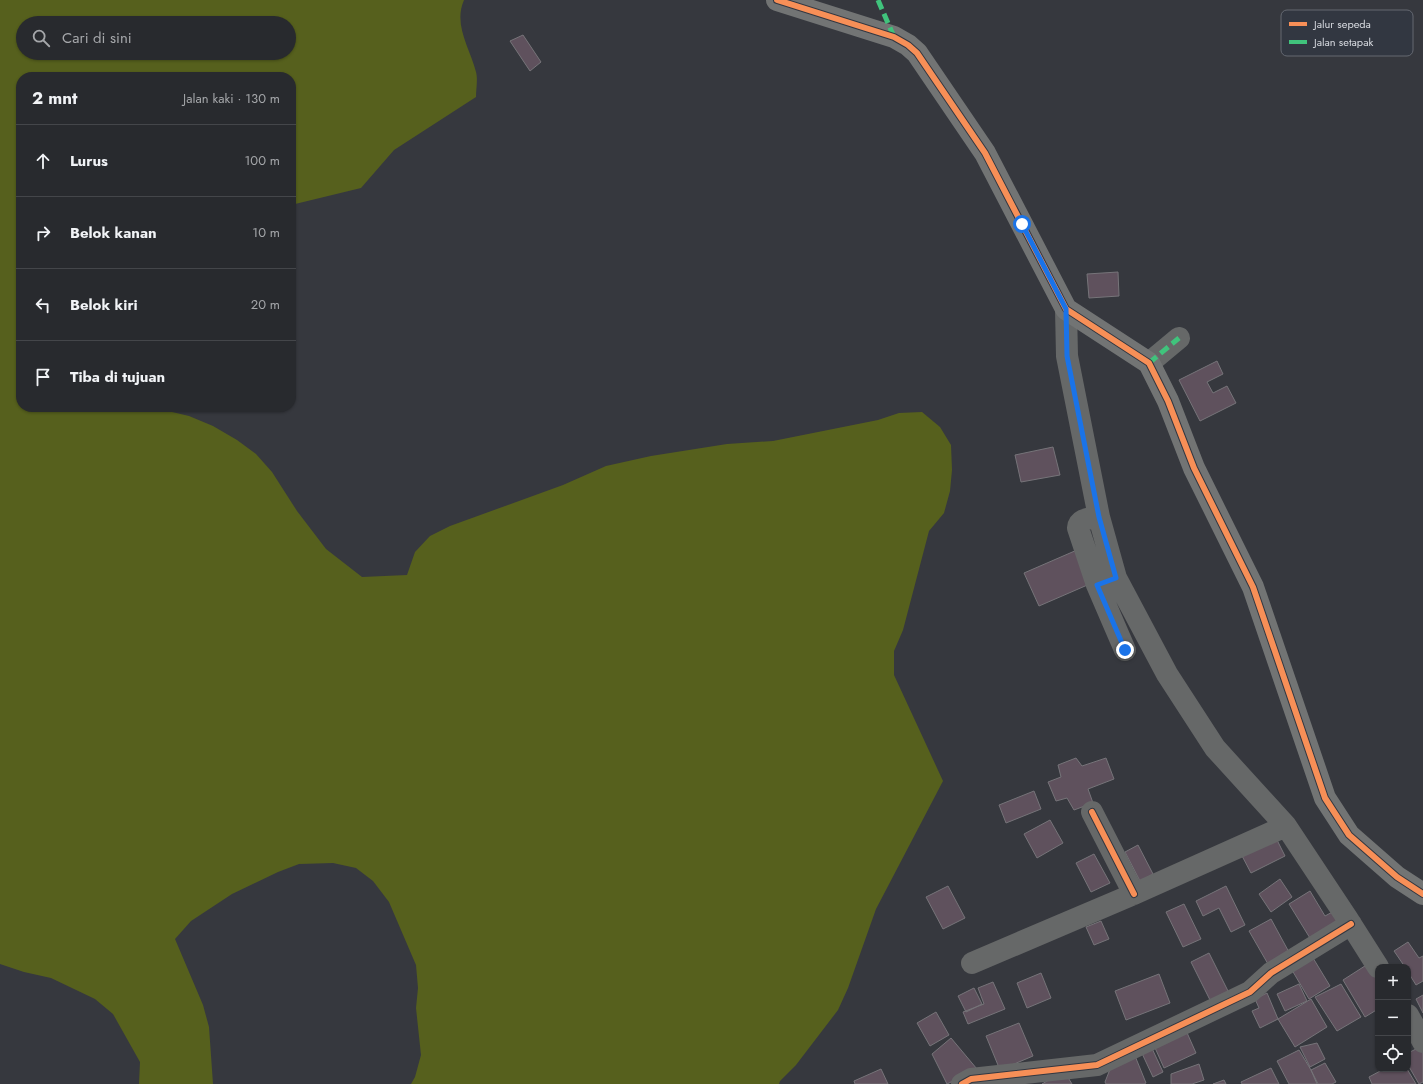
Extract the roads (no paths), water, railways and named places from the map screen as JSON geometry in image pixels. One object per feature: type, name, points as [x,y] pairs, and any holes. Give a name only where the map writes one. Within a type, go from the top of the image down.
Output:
[{"type":"street","points":[[777,0],[894,37],[908,45],[917,54],[985,153],[1066,309],[1067,356],[1099,517],[1081,520],[1078,524],[1078,528],[1107,582],[1215,748],[1286,826],[1376,964]]},
{"type":"street","points":[[1066,309],[1149,363],[1168,401],[1194,468],[1253,588],[1325,798],[1349,835],[1397,877],[1423,894]]},
{"type":"street","points":[[1149,363],[1179,338]]},
{"type":"street","points":[[1107,582],[1125,650]]},
{"type":"street","points":[[1092,812],[1134,894]]},
{"type":"street","points":[[972,963],[1134,894],[1286,826]]},
{"type":"street","points":[[962,1084],[971,1079],[1097,1065],[1250,992],[1271,973],[1351,924]]},
{"type":"street","points":[[1411,1020],[1423,1042]]}]
